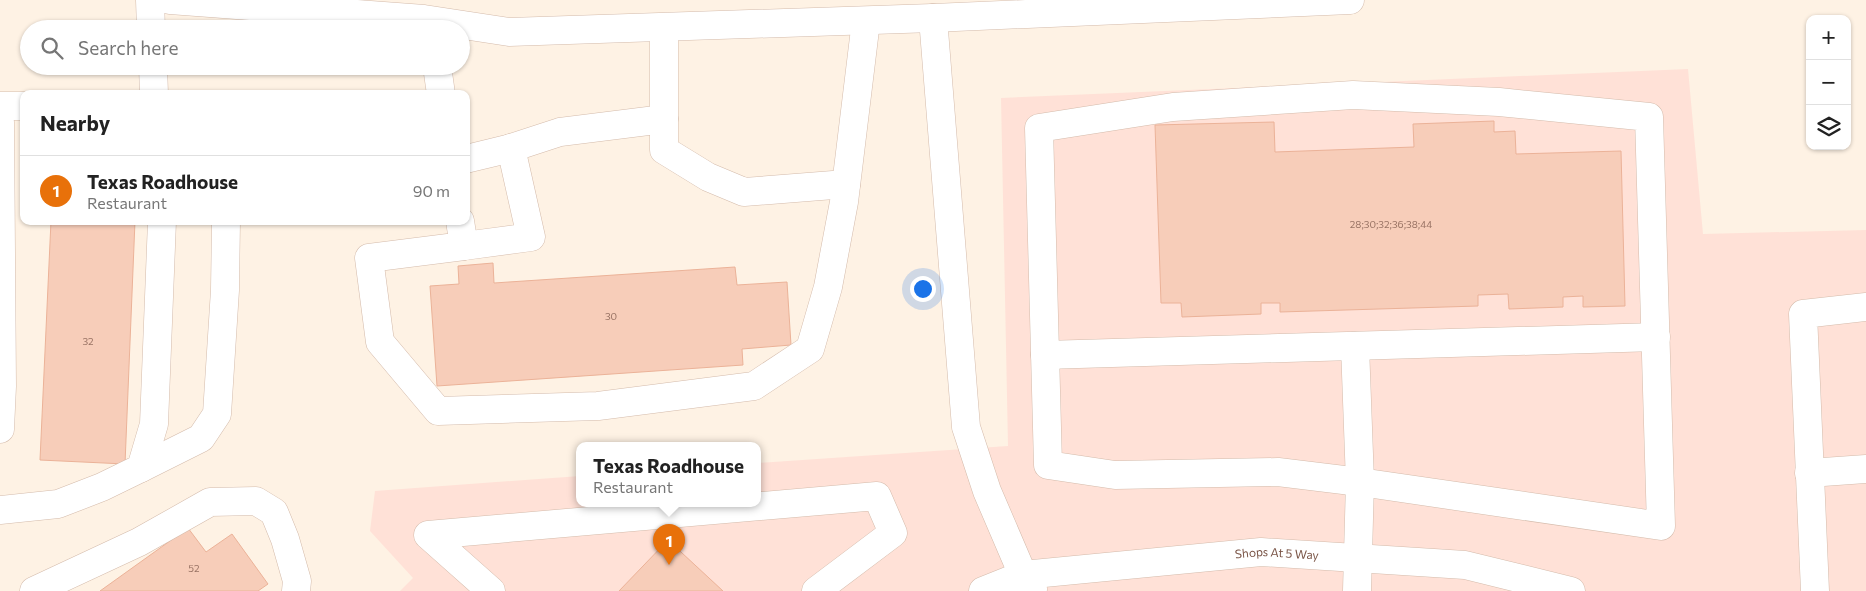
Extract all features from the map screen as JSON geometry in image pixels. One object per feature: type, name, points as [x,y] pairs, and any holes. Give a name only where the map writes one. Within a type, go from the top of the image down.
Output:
[{"type":"lane","points":[[150,0],[151,20]]},
{"type":"lane","points":[[170,0],[379,20]]},
{"type":"lane","points":[[470,28],[509,32],[664,28],[934,18],[1133,5],[1350,0]]},
{"type":"lane","points":[[934,18],[966,427],[987,491],[1029,583]]},
{"type":"lane","points":[[511,148],[531,237],[462,234],[369,258],[380,342],[438,411],[598,406],[754,386],[810,349],[828,287],[846,184],[866,21]]},
{"type":"lane","points":[[664,28],[664,150],[708,177],[744,192],[846,184]]},
{"type":"lane","points":[[153,75],[154,90]]},
{"type":"lane","points":[[438,75],[440,90]]},
{"type":"lane","points":[[1353,95],[1498,102],[1649,117],[1656,337],[1661,526],[1360,482],[1278,472],[1115,475],[1048,465],[1039,128],[1173,107],[1353,95]]},
{"type":"lane","points":[[0,106],[20,106]]},
{"type":"lane","points":[[470,157],[511,148],[560,132],[664,119]]},
{"type":"lane","points":[[0,122],[0,429]]},
{"type":"lane","points":[[141,468],[154,424],[162,225]]},
{"type":"lane","points":[[0,510],[58,504],[102,487],[201,438],[218,414],[225,290],[226,225]]},
{"type":"lane","points":[[1815,591],[1803,314],[1866,307]]},
{"type":"lane","points":[[1045,355],[1656,337]]},
{"type":"lane","points":[[1355,346],[1360,482],[1357,591]]},
{"type":"lane","points":[[1810,473],[1866,469]]},
{"type":"lane","points":[[761,506],[877,496],[893,533],[816,591]]},
{"type":"lane","points":[[34,591],[139,542],[210,502],[256,501],[274,512],[286,539],[297,581],[296,591]]},
{"type":"lane","points":[[491,591],[428,535],[750,507]]},
{"type":"lane","name":"Shops At 5 Way","points":[[983,591],[1029,583],[1261,552],[1465,565],[1571,591]]},
{"type":"shaded area","points":[[1688,69],[1703,234],[1866,230],[1866,591],[400,591],[413,578],[370,531],[375,491],[576,476],[576,507],[761,507],[761,463],[1008,446],[1001,98]]},
{"type":"building","points":[[1494,121],[1494,132],[1515,131],[1516,154],[1621,151],[1625,306],[1583,307],[1583,296],[1563,297],[1563,307],[1509,309],[1508,294],[1478,295],[1478,306],[1280,312],[1280,303],[1261,303],[1261,314],[1182,317],[1181,303],[1161,303],[1155,125],[1274,122],[1275,152],[1414,147],[1413,124]]},
{"type":"building","points":[[51,225],[135,225],[125,464],[40,460]]},
{"type":"building","points":[[493,263],[494,283],[735,267],[737,285],[787,282],[791,345],[742,349],[743,365],[437,386],[430,286],[459,284],[458,266]]},
{"type":"building","points":[[188,528],[206,552],[232,534],[268,584],[258,591],[100,591]]},
{"type":"building","points":[[668,540],[723,591],[619,591]]},
{"type":"place","name":"Texas Roadhouse","points":[[669,565]]}]
